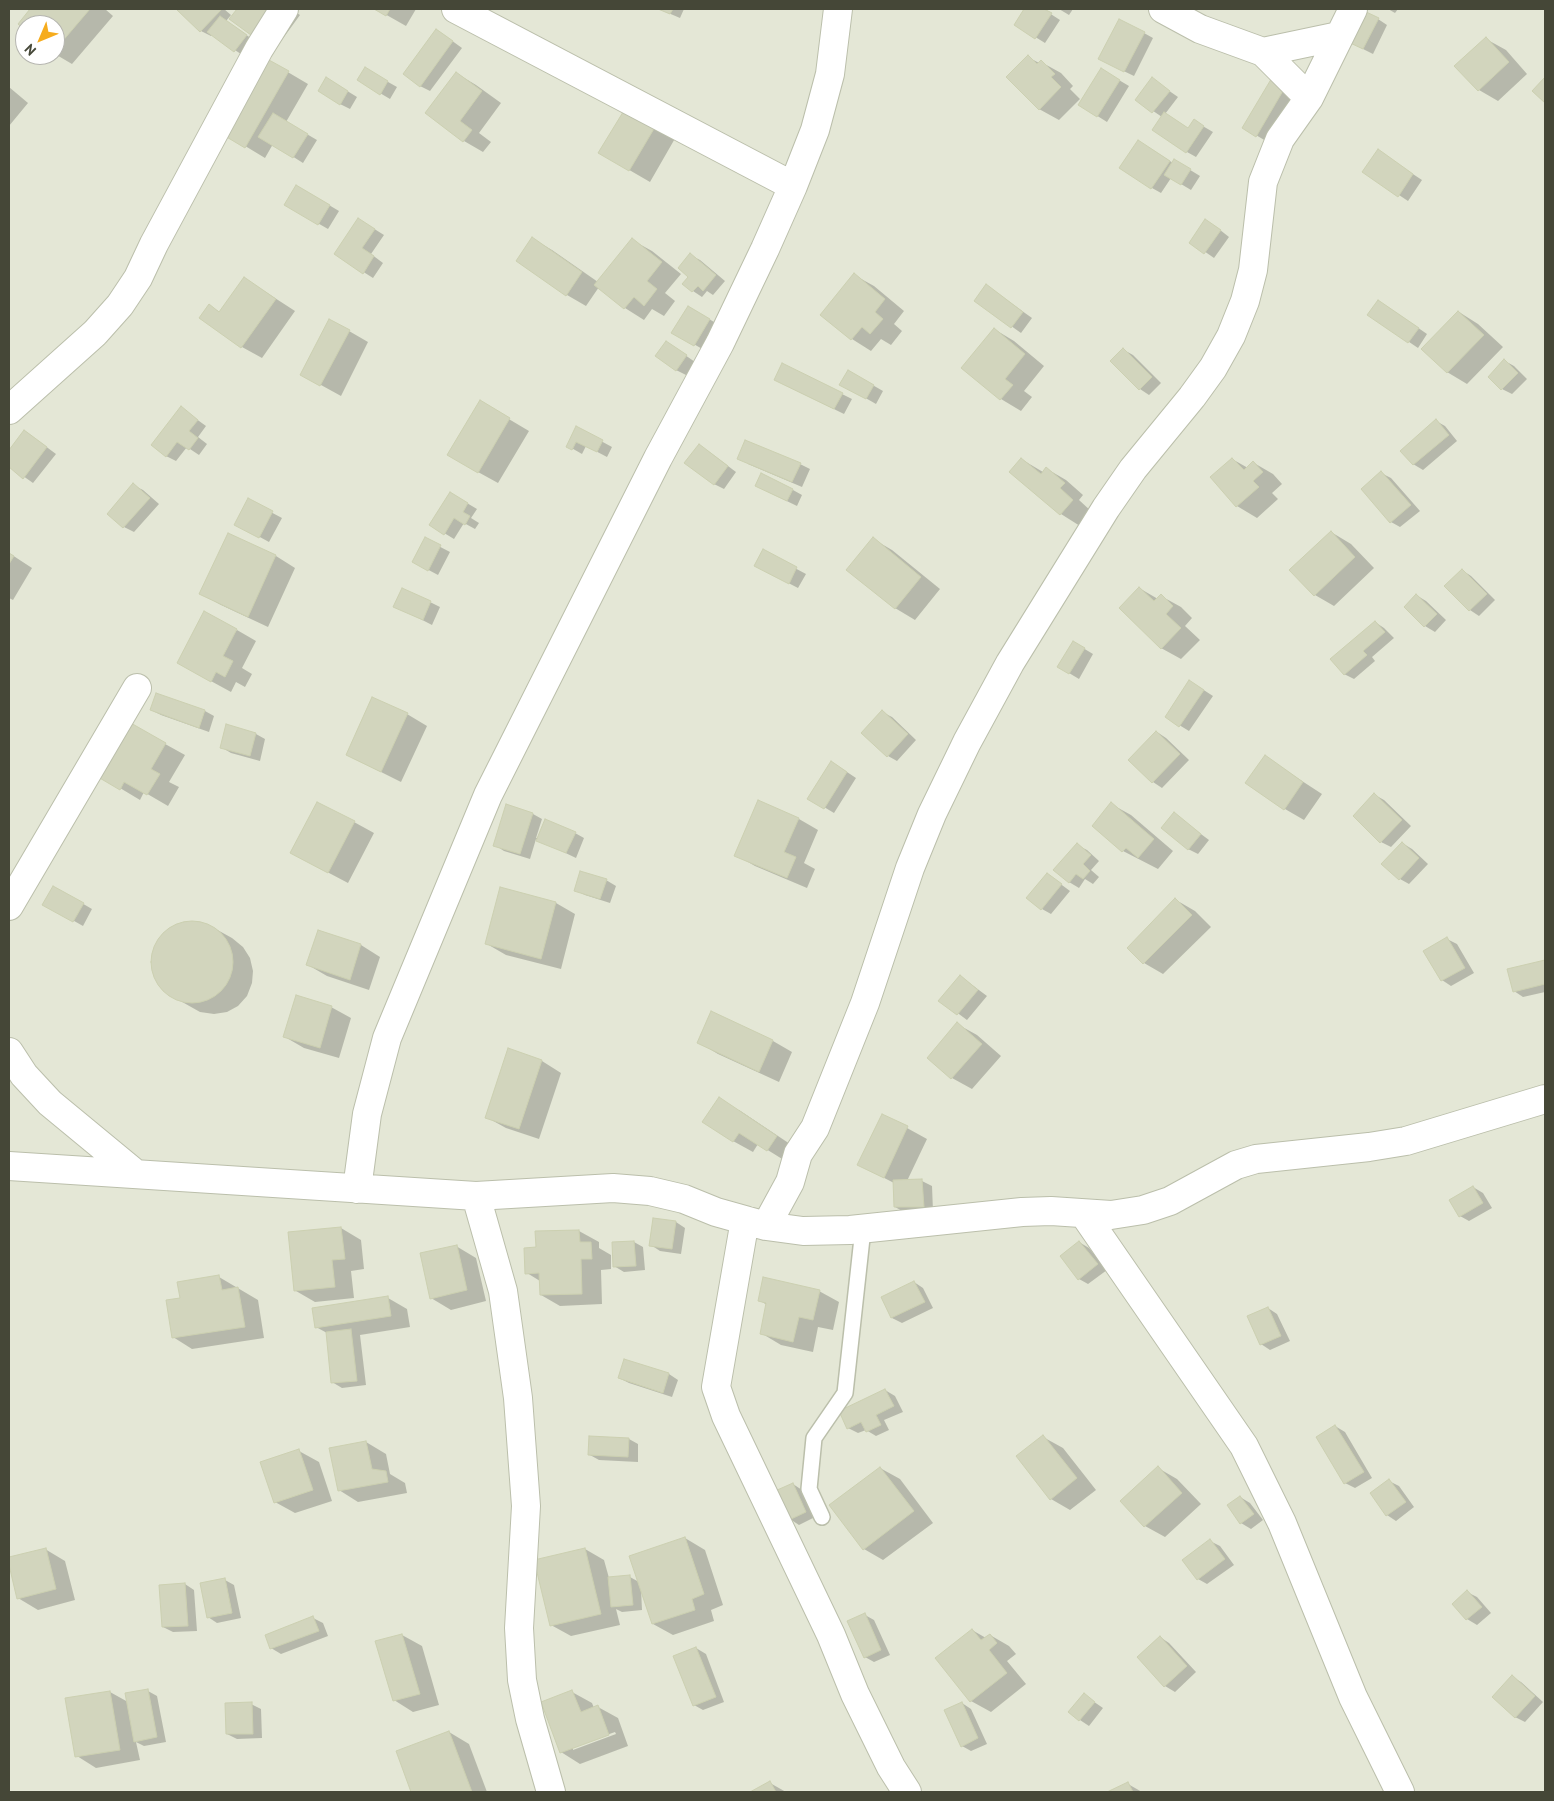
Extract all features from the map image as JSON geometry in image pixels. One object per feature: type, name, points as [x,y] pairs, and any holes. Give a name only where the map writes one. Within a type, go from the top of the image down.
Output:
[{"type":"street","points":[[9,410],[95,333],[120,305],[138,278],[154,244],[259,49],[284,9]]},
{"type":"street","points":[[456,9],[793,186]]},
{"type":"street","points":[[357,1189],[367,1114],[388,1038],[488,795],[658,458],[720,343],[793,186],[815,130],[830,74],[838,9]]},
{"type":"street","points":[[1163,9],[1200,29],[1263,52],[1309,98]]},
{"type":"street","points":[[907,1792],[891,1768],[854,1694],[831,1634],[726,1416],[716,1387],[756,1223],[790,1182],[798,1154],[815,1128],[865,1003],[910,868],[932,814],[967,742],[1010,663],[1087,537],[1133,469],[1208,376],[1232,336],[1245,301],[1253,270],[1263,182],[1280,139],[1309,98],[1354,9]]},
{"type":"street","points":[[1263,52],[1339,36]]},
{"type":"street","points":[[9,906],[137,688]]},
{"type":"street","points":[[9,1052],[24,1075],[50,1103],[136,1174]]},
{"type":"street","points":[[9,1166],[476,1196],[613,1188],[650,1191],[684,1199],[716,1212],[756,1223],[803,1231],[863,1229],[1022,1212],[1051,1211],[1111,1215],[1143,1210],[1170,1201],[1236,1165],[1256,1159],[1368,1148],[1406,1141],[1545,1100]]},
{"type":"street","points":[[476,1196],[503,1291],[518,1398],[526,1506],[519,1628],[522,1680],[530,1719],[551,1792]]},
{"type":"street","points":[[1084,1214],[1244,1446],[1282,1523],[1353,1697],[1400,1792]]},
{"type":"lane","points":[[822,1517],[809,1489],[814,1438],[845,1393],[863,1229]]},
{"type":"shaded area","points":[[9,9],[1545,9],[1545,1792],[9,1792]]},
{"type":"building","points":[[30,9],[90,9],[65,38],[65,15],[25,15]]},
{"type":"building","points":[[176,9],[222,9],[200,32]]},
{"type":"building","points":[[237,9],[277,9],[255,38],[229,19]]},
{"type":"building","points":[[374,9],[390,9],[386,16]]},
{"type":"building","points":[[658,9],[673,9],[670,14]]},
{"type":"building","points":[[1024,9],[1044,9],[1052,13],[1035,39],[1014,25]]},
{"type":"building","points":[[1362,10],[1379,18],[1363,49],[1346,41]]},
{"type":"building","points":[[220,16],[247,35],[234,52],[207,32]]},
{"type":"building","points":[[1119,19],[1145,32],[1124,72],[1098,59]]},
{"type":"building","points":[[436,29],[453,41],[420,87],[403,74]]},
{"type":"building","points":[[1486,37],[1509,62],[1478,91],[1454,66]]},
{"type":"building","points":[[1028,55],[1037,64],[1041,60],[1055,74],[1051,77],[1061,87],[1039,110],[1006,77]]},
{"type":"building","points":[[269,60],[289,71],[245,148],[225,136]]},
{"type":"building","points":[[365,67],[388,81],[380,95],[357,80]]},
{"type":"building","points":[[1101,68],[1120,80],[1097,117],[1078,105]]},
{"type":"building","points":[[456,72],[482,91],[460,121],[472,130],[463,142],[425,113]]},
{"type":"building","points":[[1273,76],[1287,84],[1256,137],[1242,128]]},
{"type":"building","points":[[326,77],[348,91],[340,105],[318,91]]},
{"type":"building","points":[[1152,77],[1170,91],[1152,113],[1135,100]]},
{"type":"building","points":[[1545,77],[1545,103],[1532,91]]},
{"type":"building","points":[[628,104],[658,122],[629,171],[598,153]]},
{"type":"building","points":[[1164,112],[1188,128],[1194,119],[1204,126],[1186,153],[1152,130]]},
{"type":"building","points":[[273,113],[308,134],[293,158],[258,137]]},
{"type":"building","points":[[1138,140],[1170,161],[1151,189],[1119,168]]},
{"type":"building","points":[[1378,149],[1413,174],[1398,197],[1362,172]]},
{"type":"building","points":[[1174,159],[1191,169],[1181,185],[1164,175]]},
{"type":"building","points":[[296,185],[330,205],[318,225],[284,205]]},
{"type":"building","points":[[358,218],[375,229],[362,248],[374,256],[363,274],[334,254]]},
{"type":"building","points":[[1205,219],[1221,230],[1204,254],[1189,243]]},
{"type":"building","points":[[532,237],[582,272],[566,296],[516,261]]},
{"type":"building","points":[[632,238],[662,262],[647,281],[657,289],[644,306],[634,297],[624,309],[594,285]]},
{"type":"building","points":[[690,253],[716,275],[703,291],[698,286],[692,292],[682,284],[688,277],[678,268]]},
{"type":"building","points":[[854,273],[885,299],[875,312],[883,319],[870,334],[862,327],[851,340],[820,315]]},
{"type":"building","points":[[244,277],[276,299],[241,348],[199,318],[209,304],[219,312]]},
{"type":"building","points":[[986,284],[1023,312],[1011,328],[974,301]]},
{"type":"building","points":[[1378,300],[1419,328],[1408,343],[1367,315]]},
{"type":"building","points":[[688,306],[710,319],[694,346],[671,333]]},
{"type":"building","points":[[1458,311],[1484,335],[1447,373],[1421,349]]},
{"type":"building","points":[[329,319],[350,330],[320,386],[300,375]]},
{"type":"building","points":[[994,328],[1025,354],[1005,379],[1013,385],[1000,400],[961,368]]},
{"type":"building","points":[[666,341],[687,355],[676,371],[655,356]]},
{"type":"building","points":[[1123,348],[1152,377],[1139,390],[1110,361]]},
{"type":"building","points":[[1504,359],[1518,373],[1501,390],[1488,377]]},
{"type":"building","points":[[782,363],[843,393],[834,409],[774,380]]},
{"type":"building","points":[[848,370],[874,385],[866,399],[839,385]]},
{"type":"building","points":[[480,400],[510,418],[478,473],[447,455]]},
{"type":"building","points":[[181,406],[198,420],[189,431],[198,438],[189,450],[177,442],[166,457],[151,445]]},
{"type":"building","points":[[1436,419],[1449,435],[1413,465],[1400,451]]},
{"type":"building","points":[[576,426],[603,440],[597,452],[576,442],[572,450],[566,447]]},
{"type":"building","points":[[24,430],[47,447],[23,479],[9,467],[9,450]]},
{"type":"building","points":[[745,440],[801,463],[792,482],[737,459]]},
{"type":"building","points":[[699,444],[728,466],[714,485],[684,463]]},
{"type":"building","points":[[1021,458],[1041,474],[1046,467],[1065,483],[1060,488],[1073,500],[1060,515],[1009,472]]},
{"type":"building","points":[[1232,458],[1244,470],[1253,461],[1263,472],[1253,481],[1259,487],[1236,507],[1210,477]]},
{"type":"building","points":[[1381,471],[1411,505],[1390,523],[1361,489]]},
{"type":"building","points":[[761,473],[793,489],[787,501],[755,486]]},
{"type":"building","points":[[133,483],[150,498],[123,528],[107,514]]},
{"type":"building","points":[[450,492],[468,503],[463,512],[470,516],[465,525],[454,518],[444,535],[429,525]]},
{"type":"building","points":[[248,498],[273,511],[259,538],[234,525]]},
{"type":"building","points":[[1331,531],[1355,557],[1314,596],[1289,570]]},
{"type":"building","points":[[228,533],[276,555],[248,617],[199,594]]},
{"type":"building","points":[[425,537],[441,545],[428,571],[412,562]]},
{"type":"building","points":[[873,537],[921,577],[895,609],[846,570]]},
{"type":"building","points":[[763,549],[797,567],[789,584],[754,566]]},
{"type":"building","points":[[9,553],[14,556],[9,564]]},
{"type":"building","points":[[1462,569],[1487,594],[1469,611],[1444,586]]},
{"type":"building","points":[[1139,587],[1154,601],[1161,594],[1173,606],[1166,614],[1181,628],[1161,649],[1119,608]]},
{"type":"building","points":[[402,588],[431,601],[423,620],[393,607]]},
{"type":"building","points":[[1416,594],[1437,614],[1424,627],[1404,607]]},
{"type":"building","points":[[204,611],[237,629],[223,656],[233,661],[225,677],[216,672],[211,682],[177,663]]},
{"type":"building","points":[[1375,621],[1385,632],[1363,651],[1367,655],[1344,675],[1330,659]]},
{"type":"building","points":[[1073,641],[1085,648],[1069,674],[1057,667]]},
{"type":"building","points":[[1189,680],[1204,690],[1179,727],[1165,717]]},
{"type":"building","points":[[156,693],[205,710],[199,728],[150,710]]},
{"type":"building","points":[[372,697],[408,713],[381,772],[346,755]]},
{"type":"building","points":[[882,710],[908,734],[887,757],[861,733]]},
{"type":"building","points":[[129,722],[166,743],[151,769],[160,774],[147,795],[124,782],[120,790],[98,777]]},
{"type":"building","points":[[226,724],[256,733],[250,756],[220,748]]},
{"type":"building","points":[[1156,731],[1180,754],[1152,783],[1128,760]]},
{"type":"building","points":[[1265,755],[1303,782],[1284,810],[1245,783]]},
{"type":"building","points":[[831,761],[847,772],[824,809],[807,799]]},
{"type":"building","points":[[1374,793],[1402,820],[1380,843],[1353,816]]},
{"type":"building","points":[[758,800],[799,818],[784,852],[796,857],[787,878],[734,856]]},
{"type":"building","points":[[317,802],[355,821],[328,873],[290,853]]},
{"type":"building","points":[[1111,802],[1154,839],[1138,858],[1126,848],[1122,852],[1092,826]]},
{"type":"building","points":[[506,804],[533,813],[520,854],[493,846]]},
{"type":"building","points":[[1174,812],[1201,834],[1188,850],[1161,828]]},
{"type":"building","points":[[545,819],[576,832],[566,853],[536,841]]},
{"type":"building","points":[[1402,842],[1419,858],[1399,880],[1381,864]]},
{"type":"building","points":[[1077,843],[1091,855],[1083,864],[1090,871],[1083,879],[1076,874],[1069,883],[1053,870]]},
{"type":"building","points":[[580,871],[607,879],[600,899],[574,891]]},
{"type":"building","points":[[1047,873],[1062,884],[1041,910],[1026,898]]},
{"type":"building","points":[[53,886],[84,903],[73,922],[42,905]]},
{"type":"building","points":[[500,887],[556,902],[541,959],[485,944]]},
{"type":"building","points":[[1175,898],[1192,915],[1143,964],[1127,948]]},
{"type":"building","points":[[184,921],[200,921],[215,928],[226,939],[233,954],[230,978],[221,991],[200,1003],[184,1003],[169,996],[158,985],[151,970],[151,954],[158,939],[169,928]]},
{"type":"building","points":[[318,930],[361,944],[350,980],[306,965]]},
{"type":"building","points":[[1447,937],[1465,968],[1441,981],[1423,951]]},
{"type":"building","points":[[1545,960],[1545,984],[1513,992],[1507,969]]},
{"type":"building","points":[[960,975],[978,990],[957,1015],[938,1001]]},
{"type":"building","points":[[296,995],[332,1006],[320,1048],[283,1037]]},
{"type":"building","points":[[711,1011],[773,1040],[759,1072],[697,1043]]},
{"type":"building","points":[[957,1022],[982,1044],[951,1079],[927,1058]]},
{"type":"building","points":[[508,1048],[542,1060],[519,1129],[485,1118]]},
{"type":"building","points":[[719,1097],[777,1136],[767,1151],[739,1133],[733,1142],[702,1122]]},
{"type":"building","points":[[882,1114],[908,1126],[884,1178],[857,1165]]},
{"type":"building","points":[[922,1179],[924,1207],[894,1207],[893,1180]]},
{"type":"building","points":[[1473,1186],[1483,1203],[1459,1217],[1449,1200]]},
{"type":"building","points":[[653,1218],[676,1221],[672,1249],[649,1246]]},
{"type":"building","points":[[341,1227],[345,1259],[332,1260],[335,1287],[294,1291],[288,1232]]},
{"type":"building","points":[[579,1230],[580,1242],[591,1242],[592,1259],[581,1259],[582,1294],[540,1295],[539,1273],[525,1274],[524,1248],[536,1247],[535,1231]]},
{"type":"building","points":[[634,1241],[636,1266],[613,1267],[612,1242]]},
{"type":"building","points":[[1079,1241],[1098,1264],[1078,1280],[1060,1256]]},
{"type":"building","points":[[457,1245],[467,1290],[430,1299],[420,1253]]},
{"type":"building","points":[[219,1275],[222,1290],[238,1287],[245,1327],[172,1338],[166,1300],[180,1298],[177,1282]]},
{"type":"building","points":[[763,1277],[820,1290],[813,1320],[799,1317],[793,1342],[760,1334],[766,1303],[758,1301]]},
{"type":"building","points":[[914,1281],[925,1302],[891,1318],[881,1297]]},
{"type":"building","points":[[388,1296],[391,1316],[315,1328],[312,1308]]},
{"type":"building","points":[[1268,1307],[1281,1336],[1260,1345],[1247,1316]]},
{"type":"building","points":[[351,1329],[357,1381],[331,1383],[326,1332]]},
{"type":"building","points":[[624,1359],[669,1373],[663,1393],[618,1378]]},
{"type":"building","points":[[885,1389],[894,1406],[876,1415],[881,1425],[866,1432],[861,1422],[847,1429],[839,1411]]},
{"type":"building","points":[[1335,1425],[1364,1472],[1344,1484],[1316,1437]]},
{"type":"building","points":[[1043,1435],[1077,1478],[1050,1500],[1016,1456]]},
{"type":"building","points":[[589,1436],[629,1438],[628,1457],[588,1455]]},
{"type":"building","points":[[366,1441],[372,1469],[386,1471],[388,1482],[338,1491],[329,1448]]},
{"type":"building","points":[[299,1449],[313,1490],[274,1503],[260,1462]]},
{"type":"building","points":[[1158,1466],[1182,1493],[1144,1527],[1120,1501]]},
{"type":"building","points":[[880,1467],[914,1511],[863,1550],[829,1505]]},
{"type":"building","points":[[1389,1479],[1406,1502],[1386,1516],[1370,1493]]},
{"type":"building","points":[[793,1483],[806,1512],[789,1520],[775,1491]]},
{"type":"building","points":[[1240,1496],[1254,1514],[1240,1524],[1227,1505]]},
{"type":"building","points":[[685,1537],[704,1594],[692,1599],[695,1610],[652,1624],[629,1556]]},
{"type":"building","points":[[1210,1539],[1225,1559],[1197,1580],[1182,1560]]},
{"type":"building","points":[[46,1548],[56,1589],[17,1599],[9,1557]]},
{"type":"building","points":[[585,1548],[601,1614],[550,1626],[534,1560]]},
{"type":"building","points":[[630,1575],[633,1605],[611,1607],[608,1577]]},
{"type":"building","points":[[225,1578],[232,1613],[207,1618],[200,1583]]},
{"type":"building","points":[[185,1583],[188,1626],[162,1627],[159,1585]]},
{"type":"building","points":[[1467,1590],[1482,1607],[1466,1620],[1452,1604]]},
{"type":"building","points":[[865,1613],[881,1650],[864,1658],[847,1621]]},
{"type":"building","points":[[313,1616],[319,1631],[270,1649],[265,1635]]},
{"type":"building","points":[[972,1629],[981,1640],[990,1634],[997,1643],[989,1650],[1007,1673],[970,1702],[935,1658]]},
{"type":"building","points":[[402,1634],[420,1694],[393,1701],[375,1641]]},
{"type":"building","points":[[1160,1636],[1187,1666],[1164,1687],[1137,1657]]},
{"type":"building","points":[[696,1647],[716,1697],[693,1706],[673,1656]]},
{"type":"building","points":[[1512,1675],[1535,1696],[1515,1718],[1492,1697]]},
{"type":"building","points":[[148,1689],[157,1737],[134,1742],[125,1693]]},
{"type":"building","points":[[572,1690],[581,1712],[598,1705],[609,1735],[560,1753],[541,1702]]},
{"type":"building","points":[[110,1691],[120,1750],[75,1757],[65,1698]]},
{"type":"building","points":[[1084,1693],[1095,1702],[1079,1721],[1068,1712]]},
{"type":"building","points":[[252,1702],[253,1734],[226,1734],[225,1703]]},
{"type":"building","points":[[962,1702],[978,1738],[961,1747],[944,1710]]},
{"type":"building","points":[[449,1731],[472,1792],[411,1792],[396,1751]]},
{"type":"building","points":[[770,1781],[776,1792],[750,1792]]},
{"type":"building","points":[[1128,1782],[1133,1792],[1107,1792]]}]
